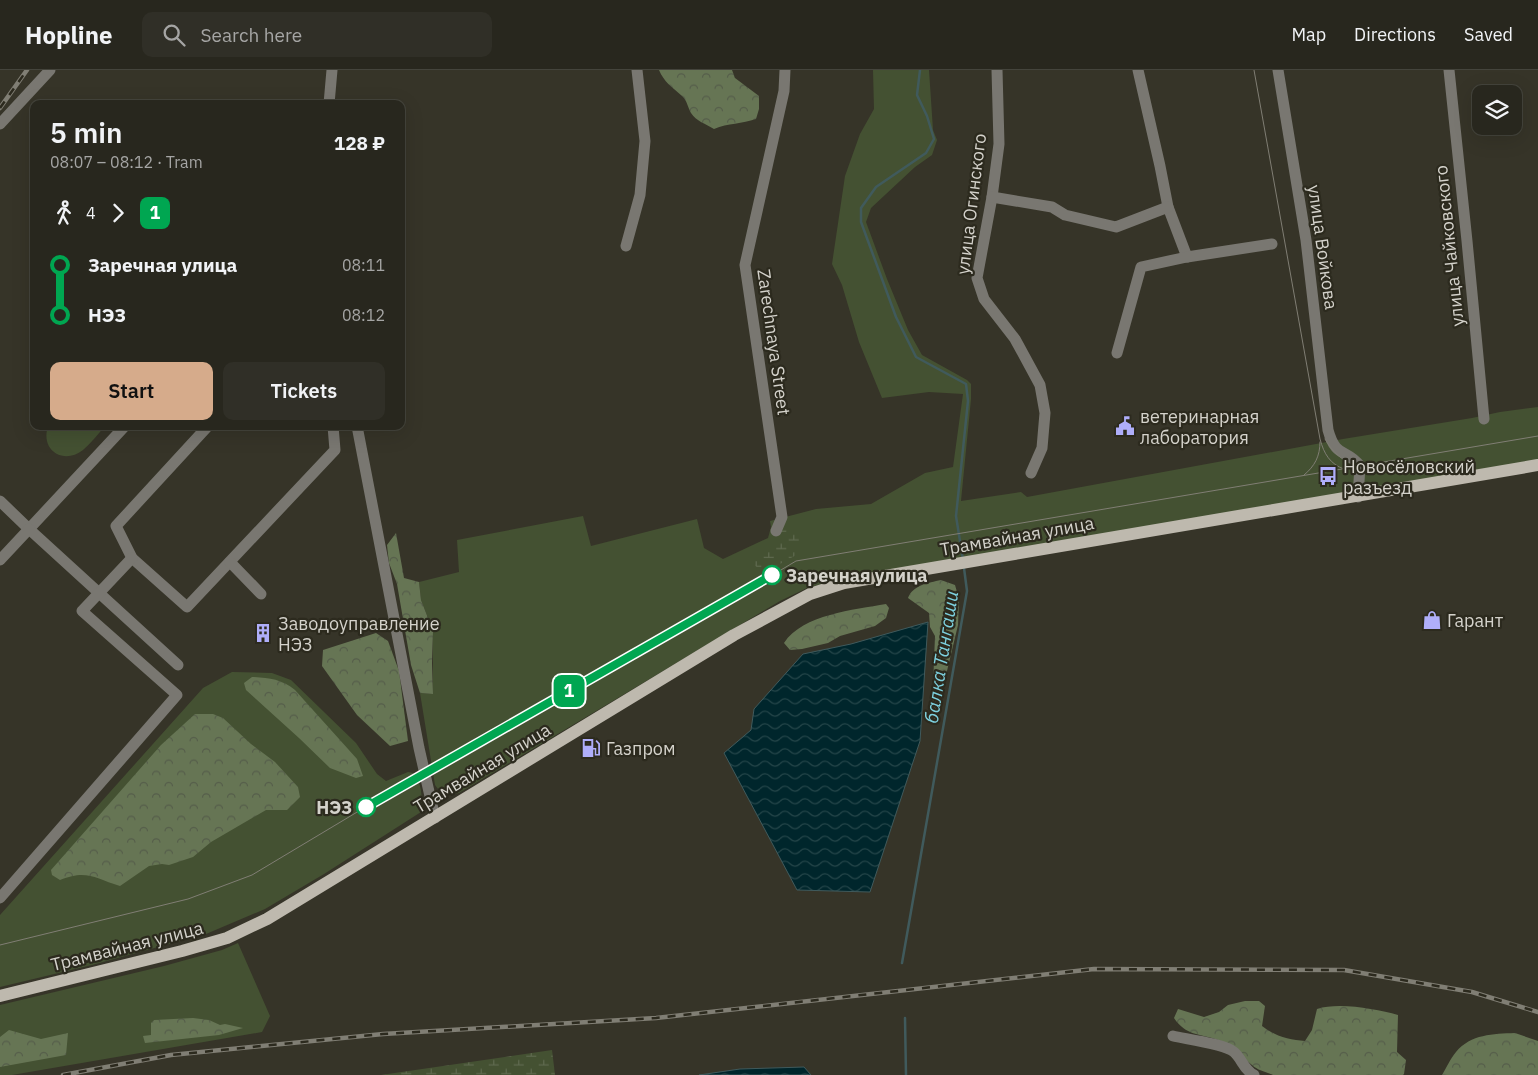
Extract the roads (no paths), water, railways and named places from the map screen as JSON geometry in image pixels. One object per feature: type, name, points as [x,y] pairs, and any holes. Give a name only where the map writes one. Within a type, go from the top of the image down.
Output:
[{"type":"main road","name":"Трамвайная улица","points":[[0,996],[182,951],[227,938],[267,919],[734,635],[810,594],[844,583],[1538,465]]},
{"type":"street","points":[[0,124],[50,70]]},
{"type":"street","points":[[329,100],[332,70]]},
{"type":"street","points":[[626,246],[640,195],[645,141],[637,70]]},
{"type":"street","name":"Zarechnaya Street","points":[[776,531],[782,517],[745,265],[784,91],[786,70]]},
{"type":"street","name":"улица Огинского","points":[[997,70],[999,144],[992,197],[977,278],[984,299],[1015,339],[1040,385],[1045,413],[1042,448],[1031,472]]},
{"type":"street","points":[[1138,70],[1168,207],[1187,257]]},
{"type":"street","name":"улица Войкова","points":[[1278,70],[1306,240],[1328,430],[1332,443],[1340,453],[1356,461],[1360,466],[1358,496]]},
{"type":"street","name":"улица Чайковского","points":[[1448,70],[1484,419]]},
{"type":"street","points":[[992,197],[1052,207],[1064,215],[1116,227],[1168,207]]},
{"type":"street","points":[[1117,353],[1141,268],[1187,257],[1272,244]]},
{"type":"street","points":[[0,560],[121,430]]},
{"type":"street","points":[[204,430],[116,526],[132,558],[187,607],[335,450],[333,430]]},
{"type":"street","points":[[358,430],[418,748],[435,818]]},
{"type":"street","points":[[0,500],[29,529],[178,665]]},
{"type":"street","points":[[0,898],[176,695],[82,611],[132,558]]},
{"type":"street","points":[[230,562],[261,594]]},
{"type":"street","points":[[1173,1036],[1234,1052],[1248,1072],[1254,1075]]},
{"type":"water","points":[[928,622],[920,741],[870,892],[797,890],[724,753],[751,730],[754,709],[803,654],[851,644]]},
{"type":"water","points":[[804,1067],[811,1075],[699,1075],[740,1069]]},
{"type":"waterway","name":"балка Тангаши","points":[[920,70],[917,95],[927,116],[934,139],[926,153],[876,187],[861,208],[861,222],[896,317],[916,357],[966,384],[968,401],[956,516],[963,560]]},
{"type":"waterway","name":"балка Тангаши","points":[[902,963],[967,591],[964,568]]},
{"type":"waterway","points":[[905,1018],[906,1075]]},
{"type":"tram line","points":[[1254,70],[1320,439],[1328,458],[1344,469]]},
{"type":"tram line","points":[[0,945],[188,899],[252,875],[424,772],[796,561],[1538,436]]},
{"type":"tram line","points":[[1325,439],[1338,456],[1358,466]]},
{"type":"tram line","points":[[1304,475],[1316,460],[1320,442]]},
{"type":"tram line","name":"1","points":[[366,807],[424,772],[772,575]]},
{"type":"railway","points":[[0,108],[27,70]]},
{"type":"railway","points":[[63,1075],[171,1055],[383,1034],[656,1018],[1094,969],[1344,970],[1472,992],[1538,1012]]},
{"type":"place","name":"ветеринарная лаборатория","points":[[1125,426]]},
{"type":"place","name":"Новосёловский разъезд","points":[[1328,476]]},
{"type":"place","name":"Заречная улица","points":[[772,575]]},
{"type":"place","name":"Гарант","points":[[1432,620]]},
{"type":"place","name":"Заводоуправление НЭЗ","points":[[263,633]]},
{"type":"place","name":"Газпром","points":[[591,748]]},
{"type":"place","name":"НЭЗ","points":[[366,807]]}]
